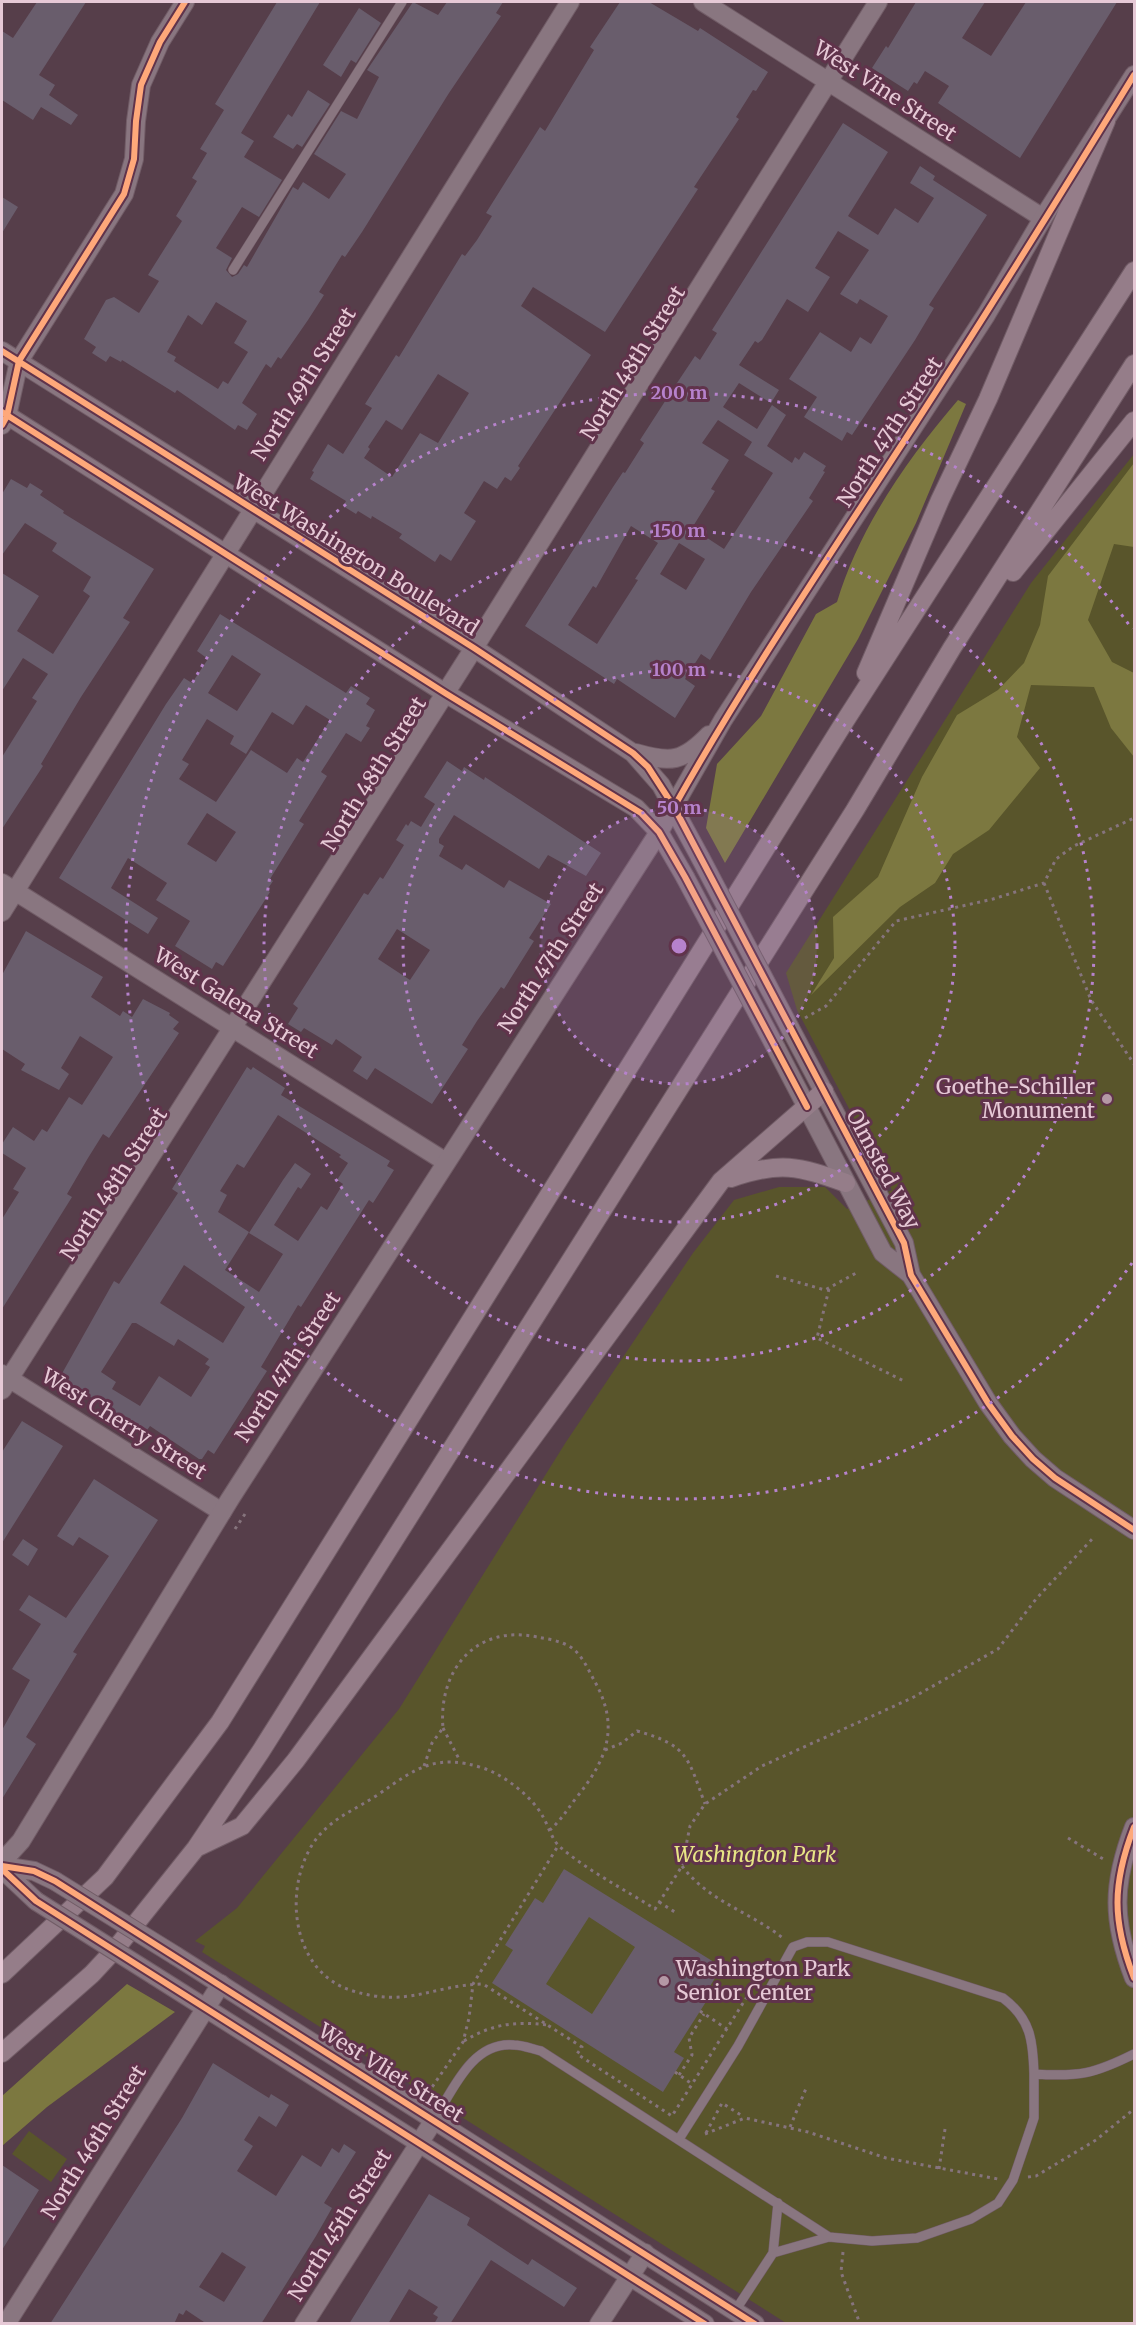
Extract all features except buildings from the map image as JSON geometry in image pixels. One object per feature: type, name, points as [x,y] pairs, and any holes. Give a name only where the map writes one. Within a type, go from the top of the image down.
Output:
[{"type":"highway","points":[[845,721],[940,500],[988,399],[1106,122]]},
{"type":"highway","points":[[2,1974],[105,1877],[220,1722],[845,721],[1134,271]]},
{"type":"highway","points":[[2,2053],[92,1974],[117,1947],[196,1848],[261,1751],[848,820],[952,648],[1134,364]]},
{"type":"highway","points":[[952,648],[1134,421]]},
{"type":"highway","points":[[196,1848],[242,1826],[296,1760],[721,1181],[824,1091]]},
{"type":"highway","points":[[721,1181],[755,1170],[780,1166],[804,1168],[846,1183]]},
{"type":"street","points":[[185,2],[160,42],[141,85],[134,159],[124,194],[19,361],[3,418],[226,552],[445,693],[636,808],[659,832]]},
{"type":"street","name":"North 49th Street","points":[[2,912],[8,887],[226,552],[570,2]]},
{"type":"street","name":"West Vine Street","points":[[703,2],[1043,218]]},
{"type":"street","name":"North 48th Street","points":[[4,1381],[234,1028],[878,2]]},
{"type":"street","name":"North 47th Street","points":[[2,1866],[21,1841],[222,1512],[659,832],[723,720],[980,325],[1043,218],[1134,75]]},
{"type":"street","name":"West Washington Boulevard","points":[[2,351],[474,648],[633,753],[648,767],[674,807]]},
{"type":"street","points":[[633,753],[657,760],[676,759],[698,747],[723,720]]},
{"type":"street","name":"Olmsted Way","points":[[674,807],[700,857],[797,1023],[824,1091],[904,1244],[911,1275],[988,1403],[1012,1436],[1055,1478],[1134,1530]]},
{"type":"street","name":"Olmsted Way","points":[[659,832],[776,1048],[883,1253],[911,1275]]},
{"type":"street","name":"West Galena Street","points":[[8,887],[446,1162]]},
{"type":"street","name":"West Cherry Street","points":[[4,1381],[222,1512]]},
{"type":"street","points":[[1134,1827],[1121,1870],[1117,1901],[1117,1926],[1134,1978]]},
{"type":"street","name":"West Vliet Street","points":[[2,1866],[34,1871],[55,1881],[755,2324]]},
{"type":"street","name":"West Vliet Street","points":[[2,1866],[36,1901],[705,2324]]},
{"type":"street","name":"North 46th Street","points":[[6,2324],[220,1984]]},
{"type":"street","name":"North 45th Street","points":[[304,2324],[434,2120]]},
{"type":"street","points":[[599,2324],[645,2253]]},
{"type":"lane","points":[[232,270],[402,2]]},
{"type":"lane","points":[[679,2139],[738,2046],[793,1947],[807,1942],[828,1942],[1004,1998],[1020,2010],[1028,2027],[1033,2050],[1034,2118],[1014,2180],[998,2203],[960,2223],[917,2238],[872,2241],[829,2237],[773,2253]]},
{"type":"lane","points":[[434,2120],[472,2060],[490,2048],[513,2044],[541,2051],[829,2237]]},
{"type":"lane","points":[[1034,2074],[1074,2077],[1095,2072],[1134,2054]]},
{"type":"lane","points":[[735,2311],[773,2253],[778,2203]]},
{"type":"path","points":[[797,1023],[826,1006],[896,921],[993,899],[1044,883],[1056,859],[1074,846],[1134,818]]},
{"type":"path","points":[[1044,883],[1091,1000],[1134,1064]]},
{"type":"path","points":[[776,1276],[825,1290],[858,1272]]},
{"type":"path","points":[[829,1289],[817,1338],[906,1382]]},
{"type":"path","points":[[233,1532],[247,1511]]},
{"type":"path","points":[[582,2047],[483,1984],[393,1999],[351,1991],[321,1972],[308,1957],[296,1914],[297,1888],[309,1851],[315,1841],[331,1822],[424,1766],[437,1761],[460,1761],[486,1769],[524,1794],[541,1813],[558,1846],[655,1909],[682,1866],[690,1826],[705,1804],[762,1766],[912,1698],[998,1649],[1036,1599],[1095,1536]]},
{"type":"path","points":[[460,1761],[443,1728],[441,1710],[458,1663],[484,1640],[507,1634],[529,1635],[572,1648],[587,1667],[608,1712],[605,1750],[588,1785],[562,1819],[550,1830]]},
{"type":"path","points":[[424,1766],[432,1743],[443,1728]]},
{"type":"path","points":[[605,1750],[637,1731],[664,1738],[688,1759],[705,1804]]},
{"type":"path","points":[[1068,1838],[1121,1870]]},
{"type":"path","points":[[428,2093],[463,2042],[469,2018],[473,1984],[558,1846]]},
{"type":"path","points":[[682,1866],[694,1882],[711,1896],[777,1932],[793,1947]]},
{"type":"path","points":[[659,1902],[678,1914]]},
{"type":"path","points":[[585,2042],[577,2054],[672,2116],[756,1981]]},
{"type":"path","points":[[700,2011],[727,2029]]},
{"type":"path","points":[[679,2075],[692,2055],[690,2038],[705,2014]]},
{"type":"path","points":[[463,2042],[496,2025],[515,2023],[548,2025]]},
{"type":"path","points":[[675,2072],[692,2084]]},
{"type":"path","points":[[790,2127],[807,2086]]},
{"type":"path","points":[[745,2118],[705,2134],[722,2103],[745,2118],[790,2127],[866,2153],[939,2169],[1014,2180],[1036,2176],[1096,2140],[1134,2109]]},
{"type":"path","points":[[939,2169],[945,2129]]},
{"type":"path","points":[[844,2238],[841,2272],[860,2324]]},
{"type":"green space","name":"Washington Park","points":[[1134,454],[1134,2323],[786,2323],[202,1952],[205,1946],[195,1941],[237,1908],[399,1709],[566,1442],[693,1253],[734,1200],[779,1187],[825,1187],[847,1209],[892,1190],[797,1010],[786,973],[1031,583]]},
{"type":"green space","points":[[29,2131],[67,2159],[51,2182],[12,2154]]},
{"type":"shaded area","points":[[958,400],[966,404],[916,523],[858,639],[725,863],[706,828],[717,764],[761,716],[816,614],[837,602],[858,547],[887,495],[921,446]]},
{"type":"shaded area","points":[[1134,463],[1134,547],[1114,544],[1088,620],[1112,662],[1134,673],[1134,757],[1111,728],[1094,687],[1031,685],[1017,737],[1040,768],[989,830],[953,854],[935,883],[900,907],[811,995],[834,958],[833,917],[878,877],[922,777],[957,715],[998,690],[1024,663],[1040,625],[1048,576]]},
{"type":"shaded area","points":[[127,1984],[175,2012],[47,2107],[2,2146],[2,2096]]},
{"type":"cycle path","points":[[2,425],[7,416],[19,361],[124,194],[134,159],[141,85],[160,42],[185,2]]},
{"type":"cycle path","points":[[674,807],[759,665],[965,346],[1134,75]]},
{"type":"cycle path","points":[[2,351],[474,648],[633,753],[648,767],[674,807],[904,1243],[911,1275],[988,1403],[1012,1436],[1033,1459],[1055,1478],[1134,1530]]},
{"type":"cycle path","points":[[2,412],[445,693],[641,813],[659,832],[685,877],[807,1107]]},
{"type":"cycle path","points":[[1134,1827],[1122,1867],[1118,1902],[1122,1938],[1134,1978]]},
{"type":"cycle path","points":[[2,1866],[34,1871],[55,1881],[755,2324]]},
{"type":"cycle path","points":[[2,1869],[36,1901],[705,2324]]},
{"type":"place","name":"Goethe-Schiller Monument","points":[[1107,1099]]},
{"type":"place","name":"Washington Park Senior Center","points":[[664,1981]]}]
